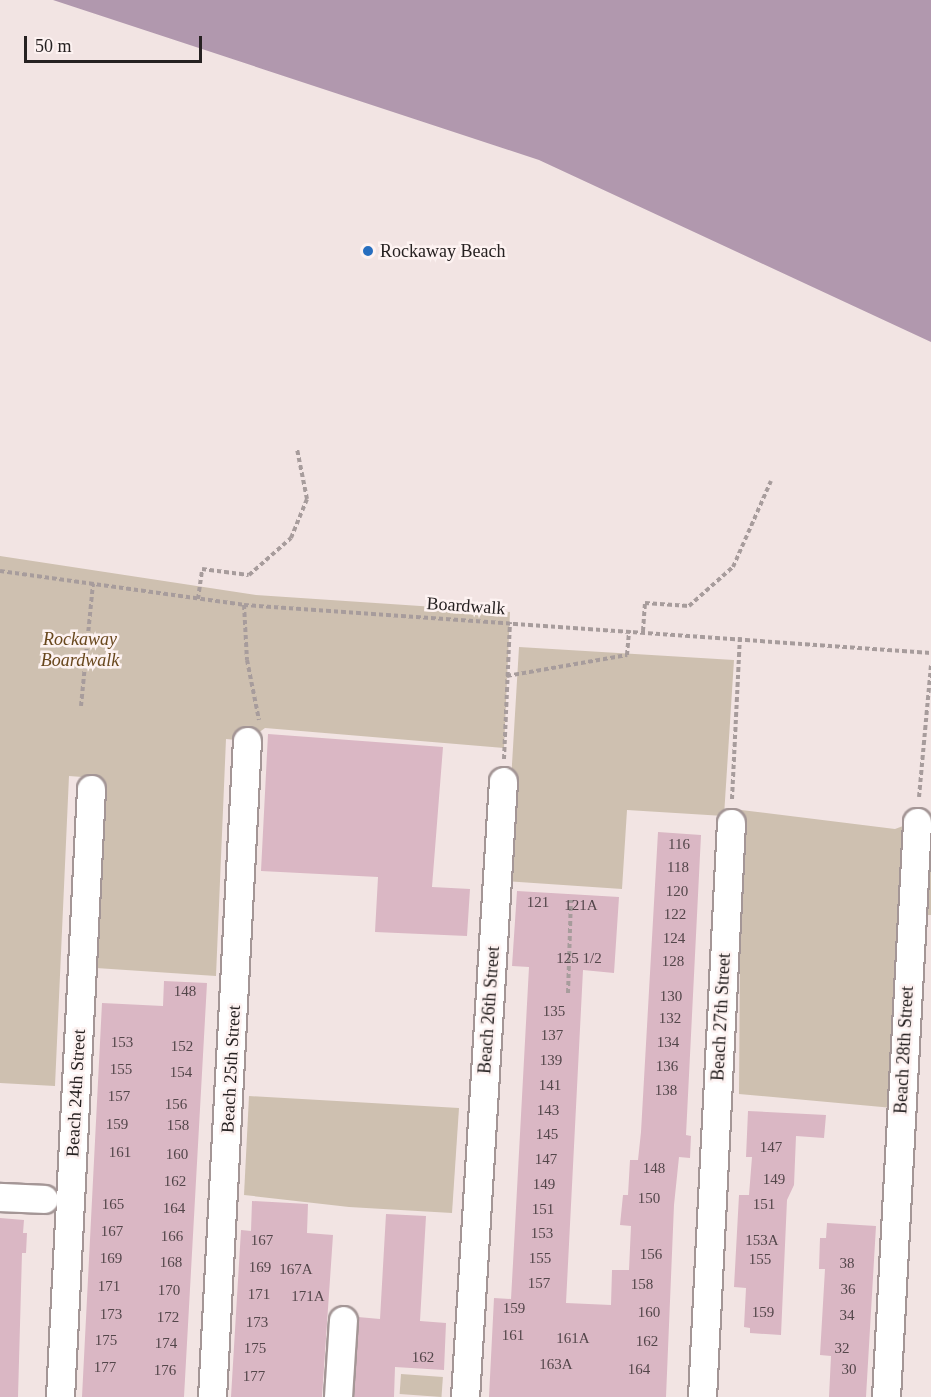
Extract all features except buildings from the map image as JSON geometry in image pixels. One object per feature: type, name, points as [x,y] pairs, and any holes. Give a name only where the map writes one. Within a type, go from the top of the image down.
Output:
[{"type":"street","name":"Beach 25th Street","points":[[212,1397],[254,736]]},
{"type":"street","name":"Beach 26th Street","points":[[465,1397],[503,780]]},
{"type":"street","name":"Beach 24th Street","points":[[60,1397],[91,789]]},
{"type":"street","name":"Beach 28th Street","points":[[886,1397],[917,822]]},
{"type":"street","name":"Beach 27th Street","points":[[702,1397],[731,823]]},
{"type":"street","points":[[0,1197],[44,1199]]},
{"type":"street","points":[[338,1397],[343,1320]]},
{"type":"path","points":[[198,599],[202,569],[249,575],[291,538],[307,499],[297,449]]},
{"type":"path","points":[[643,631],[645,603],[689,606],[733,567],[771,480]]},
{"type":"path","name":"Boardwalk","points":[[0,571],[244,605],[629,630],[931,653]]},
{"type":"path","points":[[81,706],[93,584]]},
{"type":"path","points":[[244,605],[254,736]]},
{"type":"path","points":[[503,780],[510,622]]},
{"type":"path","points":[[507,676],[627,655],[629,630]]},
{"type":"path","points":[[731,823],[740,638]]},
{"type":"path","points":[[917,822],[931,666]]},
{"type":"path","points":[[568,993],[571,900]]},
{"type":"green space","name":"Rockaway Boardwalk","points":[[0,556],[256,595],[510,612],[504,748],[265,728],[247,741],[226,739],[216,976],[96,968],[96,778],[69,776],[55,1086],[0,1083]]},
{"type":"green space","points":[[519,647],[734,660],[724,816],[627,810],[622,889],[505,881]]},
{"type":"green space","points":[[741,810],[895,829],[911,823],[893,1108],[739,1094]]},
{"type":"green space","points":[[926,818],[931,818],[931,915],[918,915]]},
{"type":"green space","points":[[249,1096],[459,1108],[452,1213],[349,1207],[244,1195]]},
{"type":"green space","points":[[401,1374],[443,1377],[442,1397],[400,1394]]},
{"type":"shaded area","points":[[53,0],[931,0],[931,342],[539,160]]},
{"type":"place","name":"Rockaway Beach","points":[[368,251]]}]
